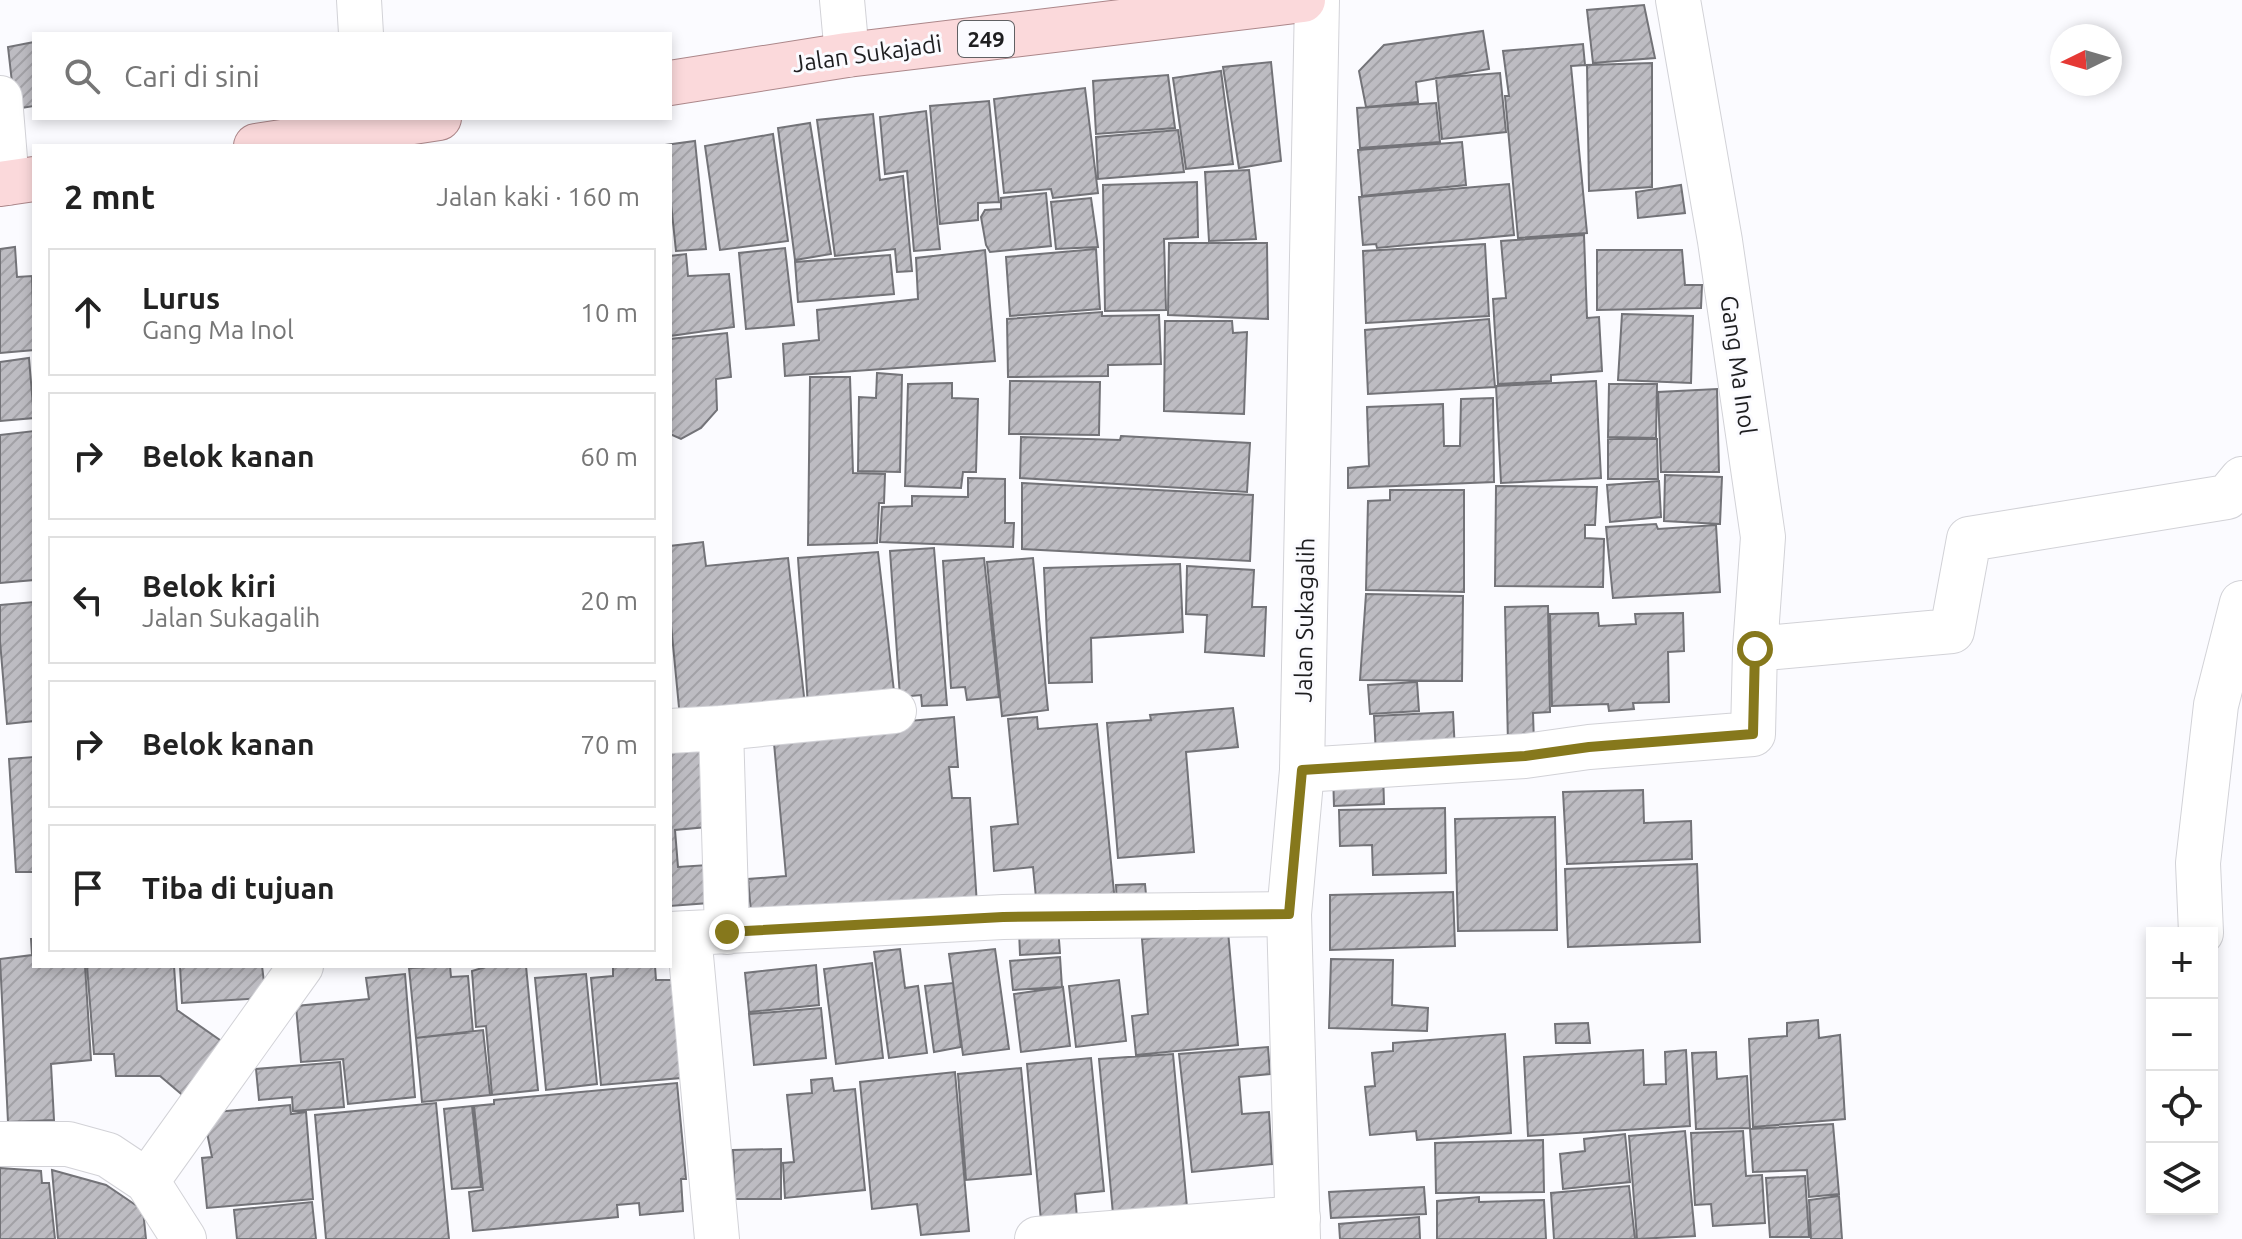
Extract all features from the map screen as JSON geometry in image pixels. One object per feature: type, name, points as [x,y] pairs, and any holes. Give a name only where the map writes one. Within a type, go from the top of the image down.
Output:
[{"type":"main road","name":"Jalan Sukajadi","points":[[672,83],[847,55],[1303,0]]},
{"type":"main road","points":[[266,144],[366,124],[415,120]]},
{"type":"street","points":[[359,0],[361,32]]},
{"type":"street","points":[[842,0],[847,55]]},
{"type":"street","name":"Jalan Sukagalih","points":[[1298,1228],[1289,914],[1302,770],[1317,0]]},
{"type":"street","name":"Gang Ma Inol","points":[[1302,770],[1525,756],[1589,747],[1753,734],[1763,537],[1720,241],[1678,0]]},
{"type":"street","points":[[0,98],[14,182]]},
{"type":"street","points":[[1755,649],[1952,631],[1969,539],[2227,497],[2242,479]]},
{"type":"street","points":[[2201,927],[2198,863],[2216,705],[2242,603]]},
{"type":"street","points":[[672,731],[894,711]]},
{"type":"street","points":[[717,1239],[695,933],[721,728]]},
{"type":"street","points":[[695,933],[1003,917],[1289,914]]},
{"type":"street","points":[[147,1181],[300,968]]},
{"type":"street","points":[[1,1137],[68,1144],[108,1155],[147,1181],[184,1239]]},
{"type":"street","points":[[1037,1239],[1298,1228]]},
{"type":"building","points":[[1644,5],[1655,58],[1593,63],[1587,10]]},
{"type":"building","points":[[1483,31],[1489,69],[1416,82],[1418,102],[1366,107],[1359,71],[1384,45]]},
{"type":"building","points":[[32,42],[32,106],[15,109],[8,47]]},
{"type":"building","points":[[1583,44],[1585,65],[1571,66],[1587,233],[1518,238],[1503,51]]},
{"type":"building","points":[[1271,62],[1281,161],[1239,168],[1223,67]]},
{"type":"building","points":[[1652,63],[1652,187],[1589,191],[1587,65]]},
{"type":"building","points":[[1221,71],[1233,164],[1186,169],[1173,78]]},
{"type":"building","points":[[1500,73],[1506,132],[1442,139],[1436,78]]},
{"type":"building","points":[[1168,75],[1175,128],[1096,134],[1093,81]]},
{"type":"building","points":[[1085,88],[1098,193],[1053,198],[1051,189],[1004,193],[994,99]]},
{"type":"building","points":[[989,101],[999,202],[978,203],[978,220],[940,224],[930,106]]},
{"type":"building","points":[[1436,103],[1440,142],[1360,148],[1357,108]]},
{"type":"building","points":[[926,111],[940,249],[914,251],[907,171],[885,174],[880,117]]},
{"type":"building","points":[[873,114],[880,180],[903,176],[912,271],[897,272],[895,249],[835,256],[817,120]]},
{"type":"building","points":[[810,123],[831,254],[795,260],[778,128]]},
{"type":"building","points":[[1178,130],[1184,172],[1098,179],[1096,137]]},
{"type":"building","points":[[773,134],[788,241],[720,250],[705,146]]},
{"type":"building","points":[[695,141],[706,249],[676,251],[672,213],[672,144]]},
{"type":"building","points":[[1462,142],[1466,185],[1362,196],[1358,150]]},
{"type":"building","points":[[1249,170],[1256,239],[1209,241],[1205,172]]},
{"type":"building","points":[[1197,182],[1198,237],[1164,239],[1166,310],[1105,311],[1103,185]]},
{"type":"building","points":[[1509,184],[1514,235],[1377,248],[1376,244],[1363,245],[1359,197]]},
{"type":"building","points":[[1681,185],[1685,213],[1638,218],[1636,192]]},
{"type":"building","points":[[1046,193],[1051,246],[990,252],[981,217],[985,210],[1001,209],[1001,198]]},
{"type":"building","points":[[1091,198],[1098,247],[1056,249],[1051,202]]},
{"type":"building","points":[[1584,235],[1587,318],[1599,317],[1602,371],[1551,375],[1551,381],[1498,384],[1493,299],[1506,298],[1501,241]]},
{"type":"building","points":[[1169,243],[1267,243],[1268,319],[1168,315]]},
{"type":"building","points":[[1485,244],[1489,316],[1366,323],[1363,251]]},
{"type":"building","points":[[15,247],[17,277],[32,276],[32,350],[0,353],[0,249]]},
{"type":"building","points":[[785,248],[794,325],[746,329],[739,253]]},
{"type":"building","points":[[1096,249],[1100,309],[1010,316],[1006,257]]},
{"type":"building","points":[[985,250],[995,361],[785,376],[783,344],[819,340],[817,310],[918,299],[916,258]]},
{"type":"building","points":[[1597,250],[1682,250],[1685,285],[1702,285],[1701,308],[1597,310]]},
{"type":"building","points":[[686,254],[688,276],[729,274],[734,327],[672,336],[672,256]]},
{"type":"building","points":[[890,255],[894,294],[798,302],[795,262]]},
{"type":"building","points":[[1102,312],[1102,316],[1159,315],[1161,364],[1108,365],[1108,376],[1008,377],[1007,319]]},
{"type":"building","points":[[1622,314],[1693,316],[1691,383],[1618,380]]},
{"type":"building","points":[[1489,319],[1495,387],[1368,394],[1365,330]]},
{"type":"building","points":[[1165,321],[1232,321],[1233,333],[1247,332],[1244,414],[1164,411]]},
{"type":"building","points":[[727,333],[731,377],[716,379],[717,410],[701,428],[681,439],[672,435],[672,339]]},
{"type":"building","points":[[29,358],[32,418],[0,421],[0,362]]},
{"type":"building","points":[[877,373],[902,375],[900,472],[858,471],[859,397],[876,398]]},
{"type":"building","points":[[810,377],[850,377],[853,473],[885,474],[884,503],[879,503],[877,543],[808,545]]},
{"type":"building","points":[[1010,381],[1100,382],[1099,435],[1009,434]]},
{"type":"building","points":[[1596,381],[1601,478],[1501,483],[1496,386]]},
{"type":"building","points":[[952,383],[952,398],[978,399],[976,472],[963,472],[961,488],[905,486],[908,384]]},
{"type":"building","points":[[1609,384],[1657,384],[1656,438],[1608,437]]},
{"type":"building","points":[[1717,389],[1719,472],[1661,472],[1658,392]]},
{"type":"building","points":[[1493,398],[1494,482],[1348,488],[1348,468],[1369,466],[1367,407],[1443,404],[1444,446],[1460,446],[1461,399]]},
{"type":"building","points":[[32,431],[32,580],[0,583],[0,435]]},
{"type":"building","points":[[1121,436],[1250,443],[1247,492],[1020,478],[1021,437],[1120,440]]},
{"type":"building","points":[[1608,439],[1657,439],[1658,479],[1608,479]]},
{"type":"building","points":[[1665,475],[1722,477],[1720,524],[1664,521]]},
{"type":"building","points":[[968,478],[1005,479],[1005,523],[1014,523],[1013,547],[880,542],[882,507],[912,506],[912,496],[968,497]]},
{"type":"building","points":[[1659,481],[1661,517],[1610,522],[1607,485]]},
{"type":"building","points":[[1022,483],[1253,495],[1250,561],[1022,549]]},
{"type":"building","points":[[1496,486],[1597,487],[1595,525],[1585,525],[1585,538],[1604,539],[1603,587],[1495,586]]},
{"type":"building","points":[[1390,490],[1464,490],[1464,592],[1366,590],[1368,501],[1390,500]]},
{"type":"building","points":[[1656,524],[1658,529],[1716,525],[1720,592],[1613,598],[1606,527]]},
{"type":"building","points":[[703,542],[706,566],[788,558],[805,705],[680,718],[672,635],[672,546]]},
{"type":"building","points":[[934,548],[947,705],[922,706],[921,695],[900,697],[890,551]]},
{"type":"building","points":[[878,552],[895,700],[808,706],[798,558]]},
{"type":"building","points":[[984,558],[999,697],[967,700],[965,687],[951,688],[943,561]]},
{"type":"building","points":[[1033,558],[1048,710],[1002,716],[987,562]]},
{"type":"building","points":[[1180,564],[1183,632],[1091,638],[1092,682],[1049,683],[1044,568]]},
{"type":"building","points":[[1187,566],[1254,570],[1252,607],[1266,607],[1264,656],[1205,652],[1207,615],[1186,614]]},
{"type":"building","points":[[1366,594],[1463,596],[1462,681],[1360,680]]},
{"type":"building","points":[[32,602],[32,721],[7,724],[0,605]]},
{"type":"building","points":[[1548,606],[1550,712],[1533,713],[1534,744],[1508,744],[1505,607]]},
{"type":"building","points":[[1598,613],[1599,626],[1636,624],[1635,614],[1683,613],[1684,651],[1668,652],[1669,702],[1633,703],[1634,709],[1609,711],[1608,704],[1552,706],[1550,614]]},
{"type":"building","points":[[1417,682],[1419,711],[1370,714],[1368,685]]},
{"type":"building","points":[[1233,708],[1238,747],[1186,752],[1194,852],[1118,858],[1107,723],[1151,720],[1150,715]]},
{"type":"building","points":[[1453,712],[1455,752],[1376,755],[1374,716]]},
{"type":"building","points":[[954,717],[958,767],[949,767],[952,798],[970,798],[977,905],[752,923],[748,879],[786,876],[774,743],[782,732]]},
{"type":"building","points":[[1037,717],[1038,729],[1097,724],[1115,902],[1037,908],[1033,867],[994,871],[991,827],[1018,824],[1008,719]]},
{"type":"building","points":[[702,746],[707,827],[675,830],[678,867],[708,865],[709,903],[672,906],[672,748]]},
{"type":"building","points":[[32,757],[32,872],[16,872],[9,759]]},
{"type":"building","points":[[1383,771],[1384,804],[1334,806],[1333,773]]},
{"type":"building","points":[[1643,790],[1644,823],[1691,821],[1692,859],[1567,864],[1563,792]]},
{"type":"building","points":[[1445,808],[1446,873],[1373,875],[1372,845],[1340,846],[1339,810]]},
{"type":"building","points":[[1555,817],[1557,930],[1458,931],[1455,819]]},
{"type":"building","points":[[1697,864],[1700,942],[1568,947],[1565,869]]},
{"type":"building","points":[[1145,884],[1147,905],[1117,908],[1116,885]]},
{"type":"building","points":[[1453,892],[1455,946],[1330,950],[1330,895]]},
{"type":"building","points":[[1058,927],[1060,953],[1020,955],[1019,930]]},
{"type":"building","points":[[1228,931],[1238,1045],[1136,1055],[1132,1016],[1148,1014],[1142,939]]},
{"type":"building","points":[[900,949],[905,988],[918,986],[927,1053],[889,1058],[874,952]]},
{"type":"building","points":[[995,949],[1009,1049],[963,1055],[949,954]]},
{"type":"building","points":[[32,955],[32,968],[85,968],[91,1060],[51,1064],[54,1120],[8,1122],[0,959]]},
{"type":"building","points":[[1060,957],[1062,987],[1013,990],[1010,961]]},
{"type":"building","points":[[1331,959],[1393,960],[1392,1005],[1428,1008],[1427,1031],[1329,1028]]},
{"type":"building","points":[[872,963],[883,1058],[836,1064],[824,969]]},
{"type":"building","points":[[816,965],[819,1005],[749,1012],[745,973]]},
{"type":"building","points":[[87,968],[174,968],[177,1010],[227,1045],[186,1098],[160,1076],[116,1076],[114,1054],[94,1054]]},
{"type":"building","points":[[180,968],[262,968],[266,998],[182,1003]]},
{"type":"building","points":[[409,968],[450,968],[451,977],[468,976],[473,1032],[416,1038]]},
{"type":"building","points":[[482,968],[526,968],[538,1090],[492,1095],[486,1026],[476,1027],[472,971]]},
{"type":"building","points":[[613,968],[655,968],[656,980],[672,980],[681,1078],[601,1085],[591,978],[613,976]]},
{"type":"building","points":[[405,974],[415,1097],[348,1104],[343,1059],[301,1062],[296,1006],[369,999],[366,978]]},
{"type":"building","points":[[586,974],[597,1084],[546,1090],[535,978]]},
{"type":"building","points":[[1119,980],[1126,1041],[1076,1047],[1069,986]]},
{"type":"building","points":[[953,983],[961,1047],[934,1052],[925,986]]},
{"type":"building","points":[[1063,987],[1070,1046],[1021,1052],[1014,994]]},
{"type":"building","points":[[821,1008],[826,1058],[754,1065],[749,1014]]},
{"type":"building","points":[[1818,1020],[1819,1038],[1840,1035],[1845,1119],[1753,1127],[1749,1039],[1787,1036],[1787,1023]]},
{"type":"building","points":[[1588,1023],[1590,1043],[1556,1043],[1555,1024]]},
{"type":"building","points":[[483,1030],[490,1095],[422,1102],[416,1038]]},
{"type":"building","points":[[1505,1034],[1511,1133],[1417,1140],[1416,1131],[1370,1135],[1365,1087],[1375,1086],[1372,1053],[1393,1051],[1393,1043]]},
{"type":"building","points":[[1268,1047],[1270,1074],[1239,1077],[1242,1114],[1269,1112],[1272,1164],[1192,1172],[1179,1054]]},
{"type":"building","points":[[1643,1050],[1644,1085],[1666,1084],[1665,1052],[1686,1050],[1690,1126],[1528,1136],[1524,1057]]},
{"type":"building","points":[[1716,1052],[1717,1079],[1747,1076],[1750,1128],[1696,1129],[1692,1053]]},
{"type":"building","points":[[1173,1054],[1187,1207],[1113,1214],[1099,1059]]},
{"type":"building","points":[[1091,1058],[1104,1191],[1075,1194],[1077,1218],[1041,1221],[1027,1064]]},
{"type":"building","points":[[340,1062],[344,1107],[293,1111],[292,1097],[259,1100],[256,1069]]},
{"type":"building","points":[[1021,1068],[1031,1174],[966,1180],[958,1074]]},
{"type":"building","points":[[955,1072],[969,1231],[921,1235],[917,1204],[872,1209],[860,1082]]},
{"type":"building","points":[[832,1078],[834,1091],[855,1089],[865,1190],[785,1198],[783,1163],[794,1162],[787,1095],[812,1093],[811,1080]]},
{"type":"building","points":[[677,1083],[686,1179],[681,1179],[683,1211],[640,1215],[639,1203],[617,1205],[618,1217],[473,1231],[469,1192],[483,1190],[474,1106],[494,1104],[494,1100]]},
{"type":"building","points":[[436,1103],[449,1239],[326,1239],[315,1115]]},
{"type":"building","points":[[290,1105],[291,1114],[306,1112],[313,1199],[207,1208],[202,1158],[212,1157],[205,1123],[216,1112]]},
{"type":"building","points":[[472,1106],[481,1187],[452,1189],[444,1109]]},
{"type":"building","points":[[1833,1124],[1839,1194],[1809,1197],[1807,1170],[1753,1172],[1750,1129]]},
{"type":"building","points":[[1685,1131],[1695,1236],[1637,1239],[1629,1136]]},
{"type":"building","points":[[1743,1131],[1746,1176],[1762,1175],[1765,1223],[1713,1226],[1711,1204],[1695,1205],[1691,1133]]},
{"type":"building","points":[[1625,1134],[1630,1182],[1563,1189],[1560,1154],[1585,1151],[1584,1139]]},
{"type":"building","points":[[1543,1140],[1544,1192],[1436,1193],[1435,1143]]},
{"type":"building","points":[[781,1149],[781,1199],[735,1199],[733,1150]]},
{"type":"building","points":[[0,1168],[41,1171],[42,1183],[49,1183],[55,1239],[0,1239]]},
{"type":"building","points":[[52,1170],[106,1185],[143,1210],[146,1239],[58,1239]]},
{"type":"building","points":[[1805,1176],[1809,1237],[1770,1237],[1766,1178]]},
{"type":"building","points":[[1629,1186],[1635,1239],[1554,1239],[1551,1193]]},
{"type":"building","points":[[1424,1187],[1426,1214],[1331,1218],[1329,1192]]},
{"type":"building","points":[[1839,1196],[1842,1239],[1811,1239],[1809,1200]]},
{"type":"building","points":[[1479,1197],[1479,1202],[1544,1200],[1546,1239],[1437,1239],[1437,1201]]},
{"type":"building","points":[[312,1202],[316,1239],[237,1239],[234,1210]]},
{"type":"building","points":[[1419,1217],[1420,1239],[1340,1239],[1339,1224]]},
{"type":"route","points":[[727,932],[1003,917],[1289,914],[1302,770],[1525,756],[1589,747],[1753,734],[1755,649]]}]
